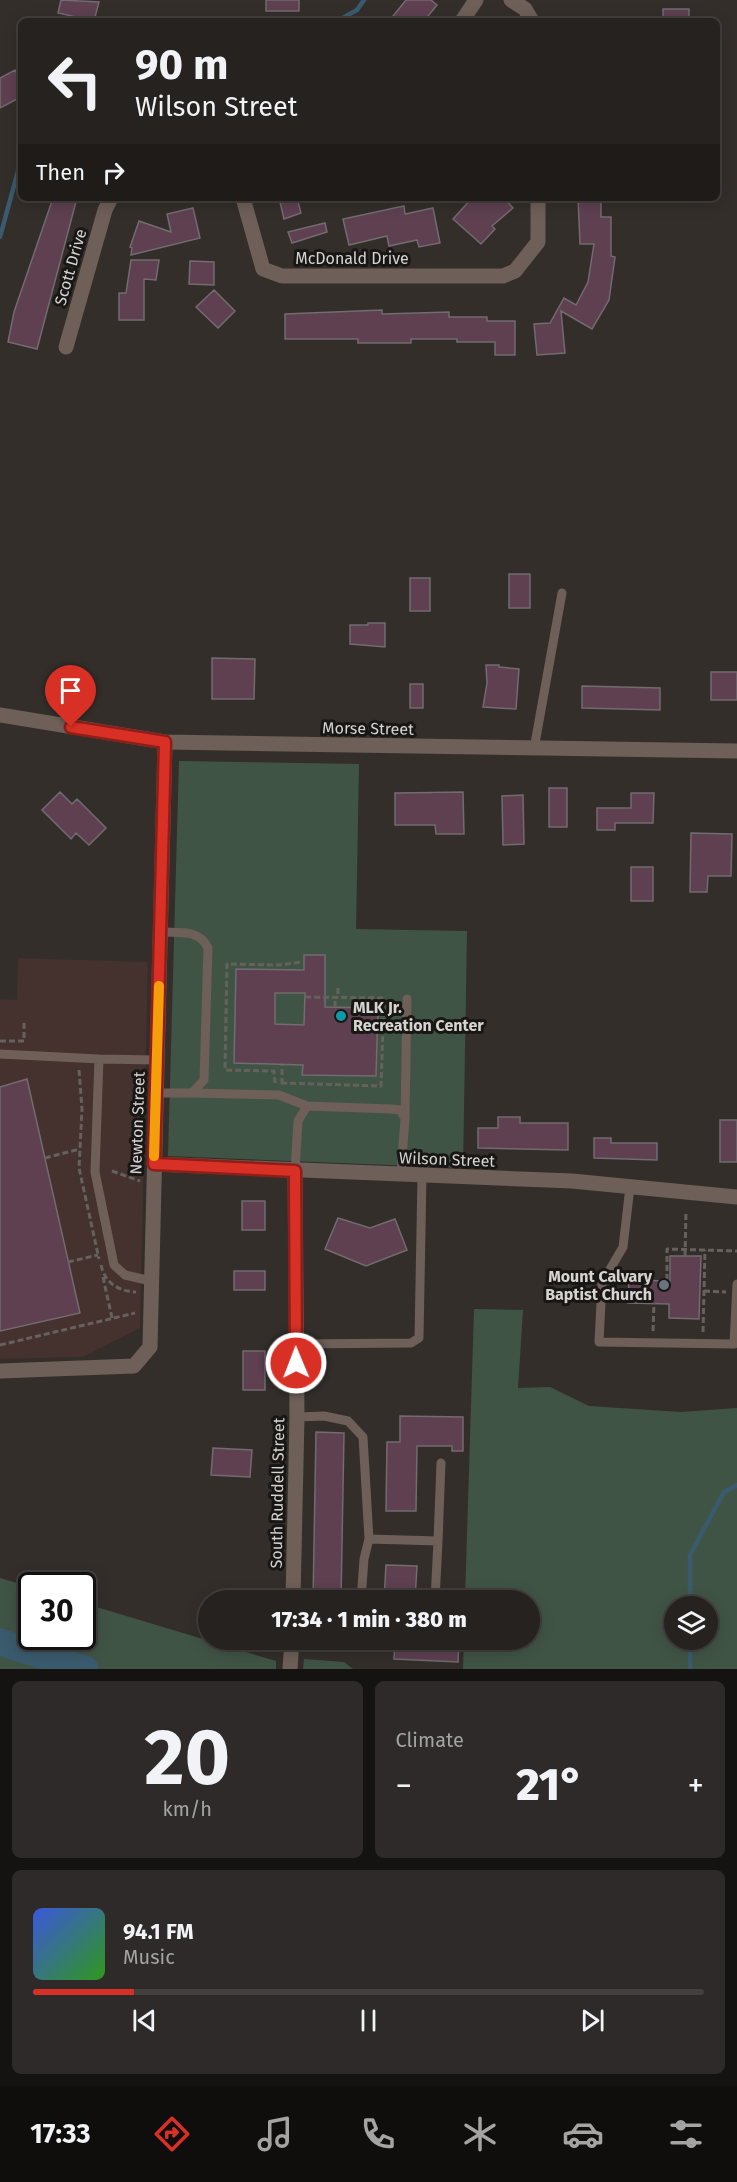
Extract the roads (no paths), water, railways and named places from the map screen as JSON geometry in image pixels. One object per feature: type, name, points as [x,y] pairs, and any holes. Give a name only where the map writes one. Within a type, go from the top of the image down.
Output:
[{"type":"street","points":[[464,18],[476,0]]},
{"type":"street","points":[[511,0],[525,9],[530,18]]},
{"type":"street","name":"Scott Drive","points":[[66,347],[110,201]]},
{"type":"street","name":"McDonald Drive","points":[[244,201],[264,269],[282,276],[503,276],[515,271],[538,242],[538,201]]},
{"type":"street","name":"Morse Street","points":[[0,715],[165,742],[737,751]]},
{"type":"street","name":"Newton Street","points":[[0,1371],[134,1366],[150,1347],[165,742]]},
{"type":"street","name":"Wilson Street","points":[[154,1164],[572,1181],[737,1197]]},
{"type":"street","name":"South Ruddell Street","points":[[293,1590],[297,1417],[295,1171]]},
{"type":"street","points":[[290,1669],[291,1650]]},
{"type":"lane","points":[[534,749],[562,592]]},
{"type":"lane","points":[[161,932],[193,933],[204,939],[208,948],[204,1080],[192,1093]]},
{"type":"lane","points":[[401,1175],[405,1118],[407,999]]},
{"type":"lane","points":[[0,1054],[99,1059],[157,1059]]},
{"type":"lane","points":[[99,1059],[95,1172],[114,1265],[124,1275],[151,1281]]},
{"type":"lane","points":[[156,1093],[279,1095],[307,1106],[391,1108],[400,1110],[405,1118]]},
{"type":"lane","points":[[295,1171],[298,1121],[307,1106]]},
{"type":"lane","points":[[296,1344],[411,1343],[419,1338],[422,1176]]},
{"type":"lane","points":[[630,1187],[623,1247],[602,1283],[598,1342],[734,1344],[737,1284]]},
{"type":"lane","points":[[297,1417],[324,1416],[348,1421],[363,1437],[369,1539],[364,1559],[362,1590]]},
{"type":"lane","points":[[436,1590],[441,1463]]},
{"type":"lane","points":[[369,1539],[438,1541]]},
{"type":"waterway","points":[[342,18],[357,10],[364,0]]},
{"type":"waterway","points":[[0,237],[18,171]]},
{"type":"waterway","points":[[690,1596],[690,1555],[724,1492],[737,1485]]},
{"type":"waterway","points":[[0,1642],[85,1669]]},
{"type":"waterway","points":[[690,1650],[690,1669]]},
{"type":"place","name":"MLK Jr. Recreation Center","points":[[341,1016]]},
{"type":"place","name":"Mount Calvary Baptist Church","points":[[664,1285]]}]
